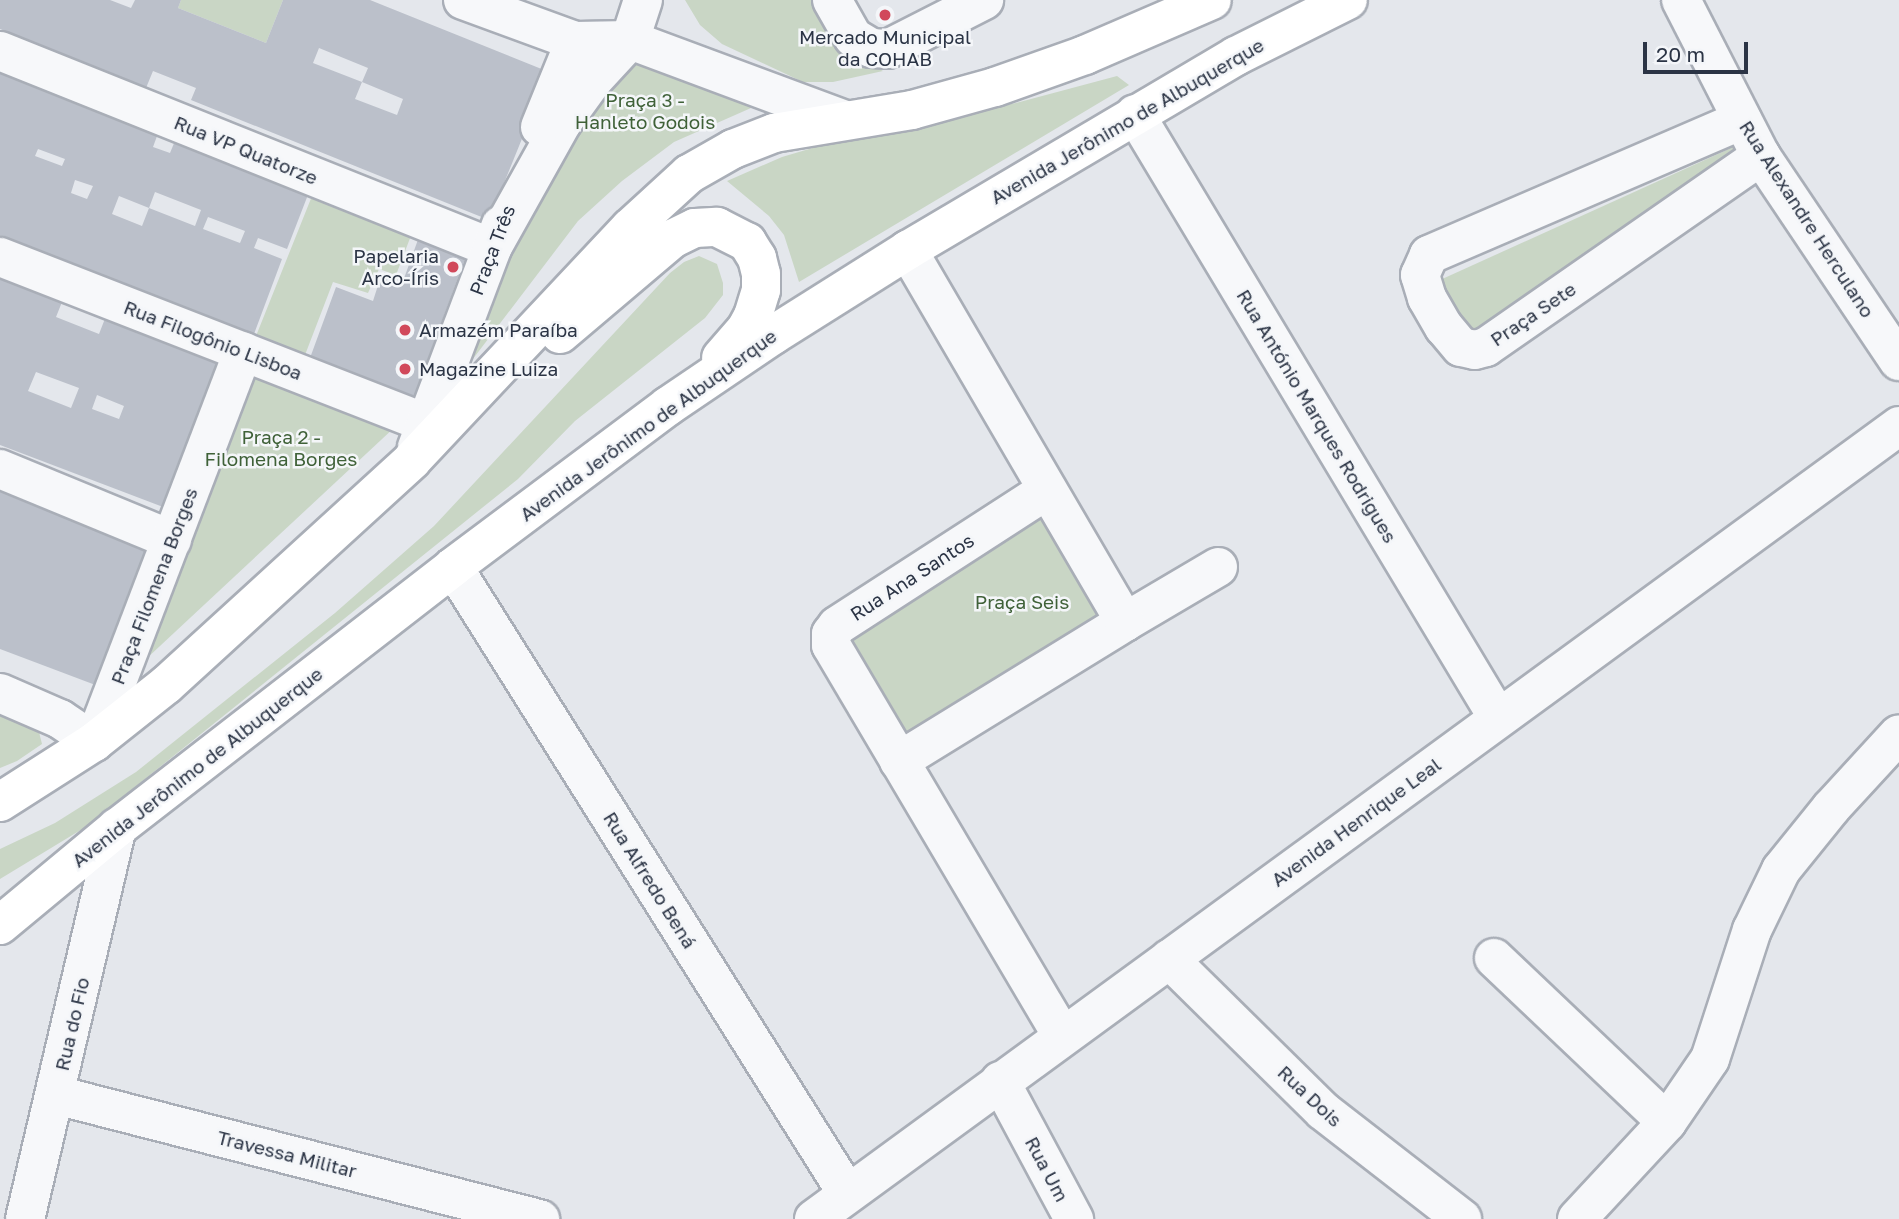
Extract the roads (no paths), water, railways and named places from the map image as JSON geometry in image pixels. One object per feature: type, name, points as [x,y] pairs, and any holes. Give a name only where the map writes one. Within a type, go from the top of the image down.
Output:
[{"type":"main road","points":[[412,460],[671,187],[710,160],[754,140],[797,127],[912,110],[995,88],[1085,55],[1212,0]]},
{"type":"main road","name":"Avenida Jerônimo de Albuquerque","points":[[9,917],[117,828],[453,567],[668,406],[773,335],[908,250],[1135,114],[1265,40],[1348,0]]},
{"type":"main road","points":[[0,802],[94,742],[166,685],[412,460],[660,248],[695,228],[706,226],[729,231],[747,242],[757,258],[761,274],[758,303],[746,330],[734,345],[668,406]]},
{"type":"street","points":[[463,0],[575,41],[630,40],[845,120]]},
{"type":"street","points":[[492,248],[562,123],[593,80],[630,40],[643,0]]},
{"type":"street","points":[[832,0],[853,37],[871,48],[888,49],[984,0]]},
{"type":"street","name":"Rua Alexandre Herculano","points":[[1681,0],[1761,156],[1899,361]]},
{"type":"street","name":"Praça Três","points":[[412,460],[492,248],[575,41]]},
{"type":"street","name":"Rua VP Quatorze","points":[[0,51],[492,248]]},
{"type":"street","name":"Rua António Marques Rodrigues","points":[[1135,114],[1498,718]]},
{"type":"street","name":"Praça Sete","points":[[1742,120],[1429,255],[1419,275],[1427,298],[1444,327],[1461,347],[1475,350],[1486,347],[1761,156]]},
{"type":"street","points":[[908,250],[1125,622]]},
{"type":"street","name":"Rua Filogônio Lisboa","points":[[0,257],[426,423]]},
{"type":"street","name":"Praça Filomena Borges","points":[[94,742],[243,351]]},
{"type":"street","name":"Avenida Henrique Leal","points":[[814,1219],[1899,426]]},
{"type":"street","points":[[0,469],[172,540]]},
{"type":"street","name":"Rua Ana Santos","points":[[1047,491],[836,626],[831,634],[831,645],[1062,1036]]},
{"type":"street","points":[[899,761],[1218,566]]},
{"type":"street","name":"Rua Alfredo Bená","points":[[453,567],[847,1193]]},
{"type":"street","points":[[0,693],[60,719],[94,742]]},
{"type":"street","points":[[1577,1219],[1667,1122],[1710,1059],[1752,930],[1781,870],[1831,808],[1899,734]]},
{"type":"street","name":"Rua do Fio","points":[[25,1219],[57,1095],[117,828]]},
{"type":"street","points":[[1494,958],[1667,1122]]},
{"type":"street","name":"Rua Dois","points":[[1169,959],[1323,1111],[1462,1219]]},
{"type":"street","name":"Rua Um","points":[[1000,1081],[1074,1219]]},
{"type":"street","name":"Travessa Militar","points":[[57,1095],[525,1217]]},
{"type":"place","name":"Mercado Municipal da COHAB","points":[[885,15]]},
{"type":"place","name":"Papelaria Arco-Íris","points":[[453,267]]},
{"type":"place","name":"Armazém Paraíba","points":[[405,330]]},
{"type":"place","name":"Magazine Luiza","points":[[405,369]]},
{"type":"park label","name":"Praça 3 - Hanleto Godois","points":[[645,111]]},
{"type":"park label","name":"Praça 2 - Filomena Borges","points":[[281,448]]},
{"type":"park label","name":"Praça Seis","points":[[1022,602]]}]
